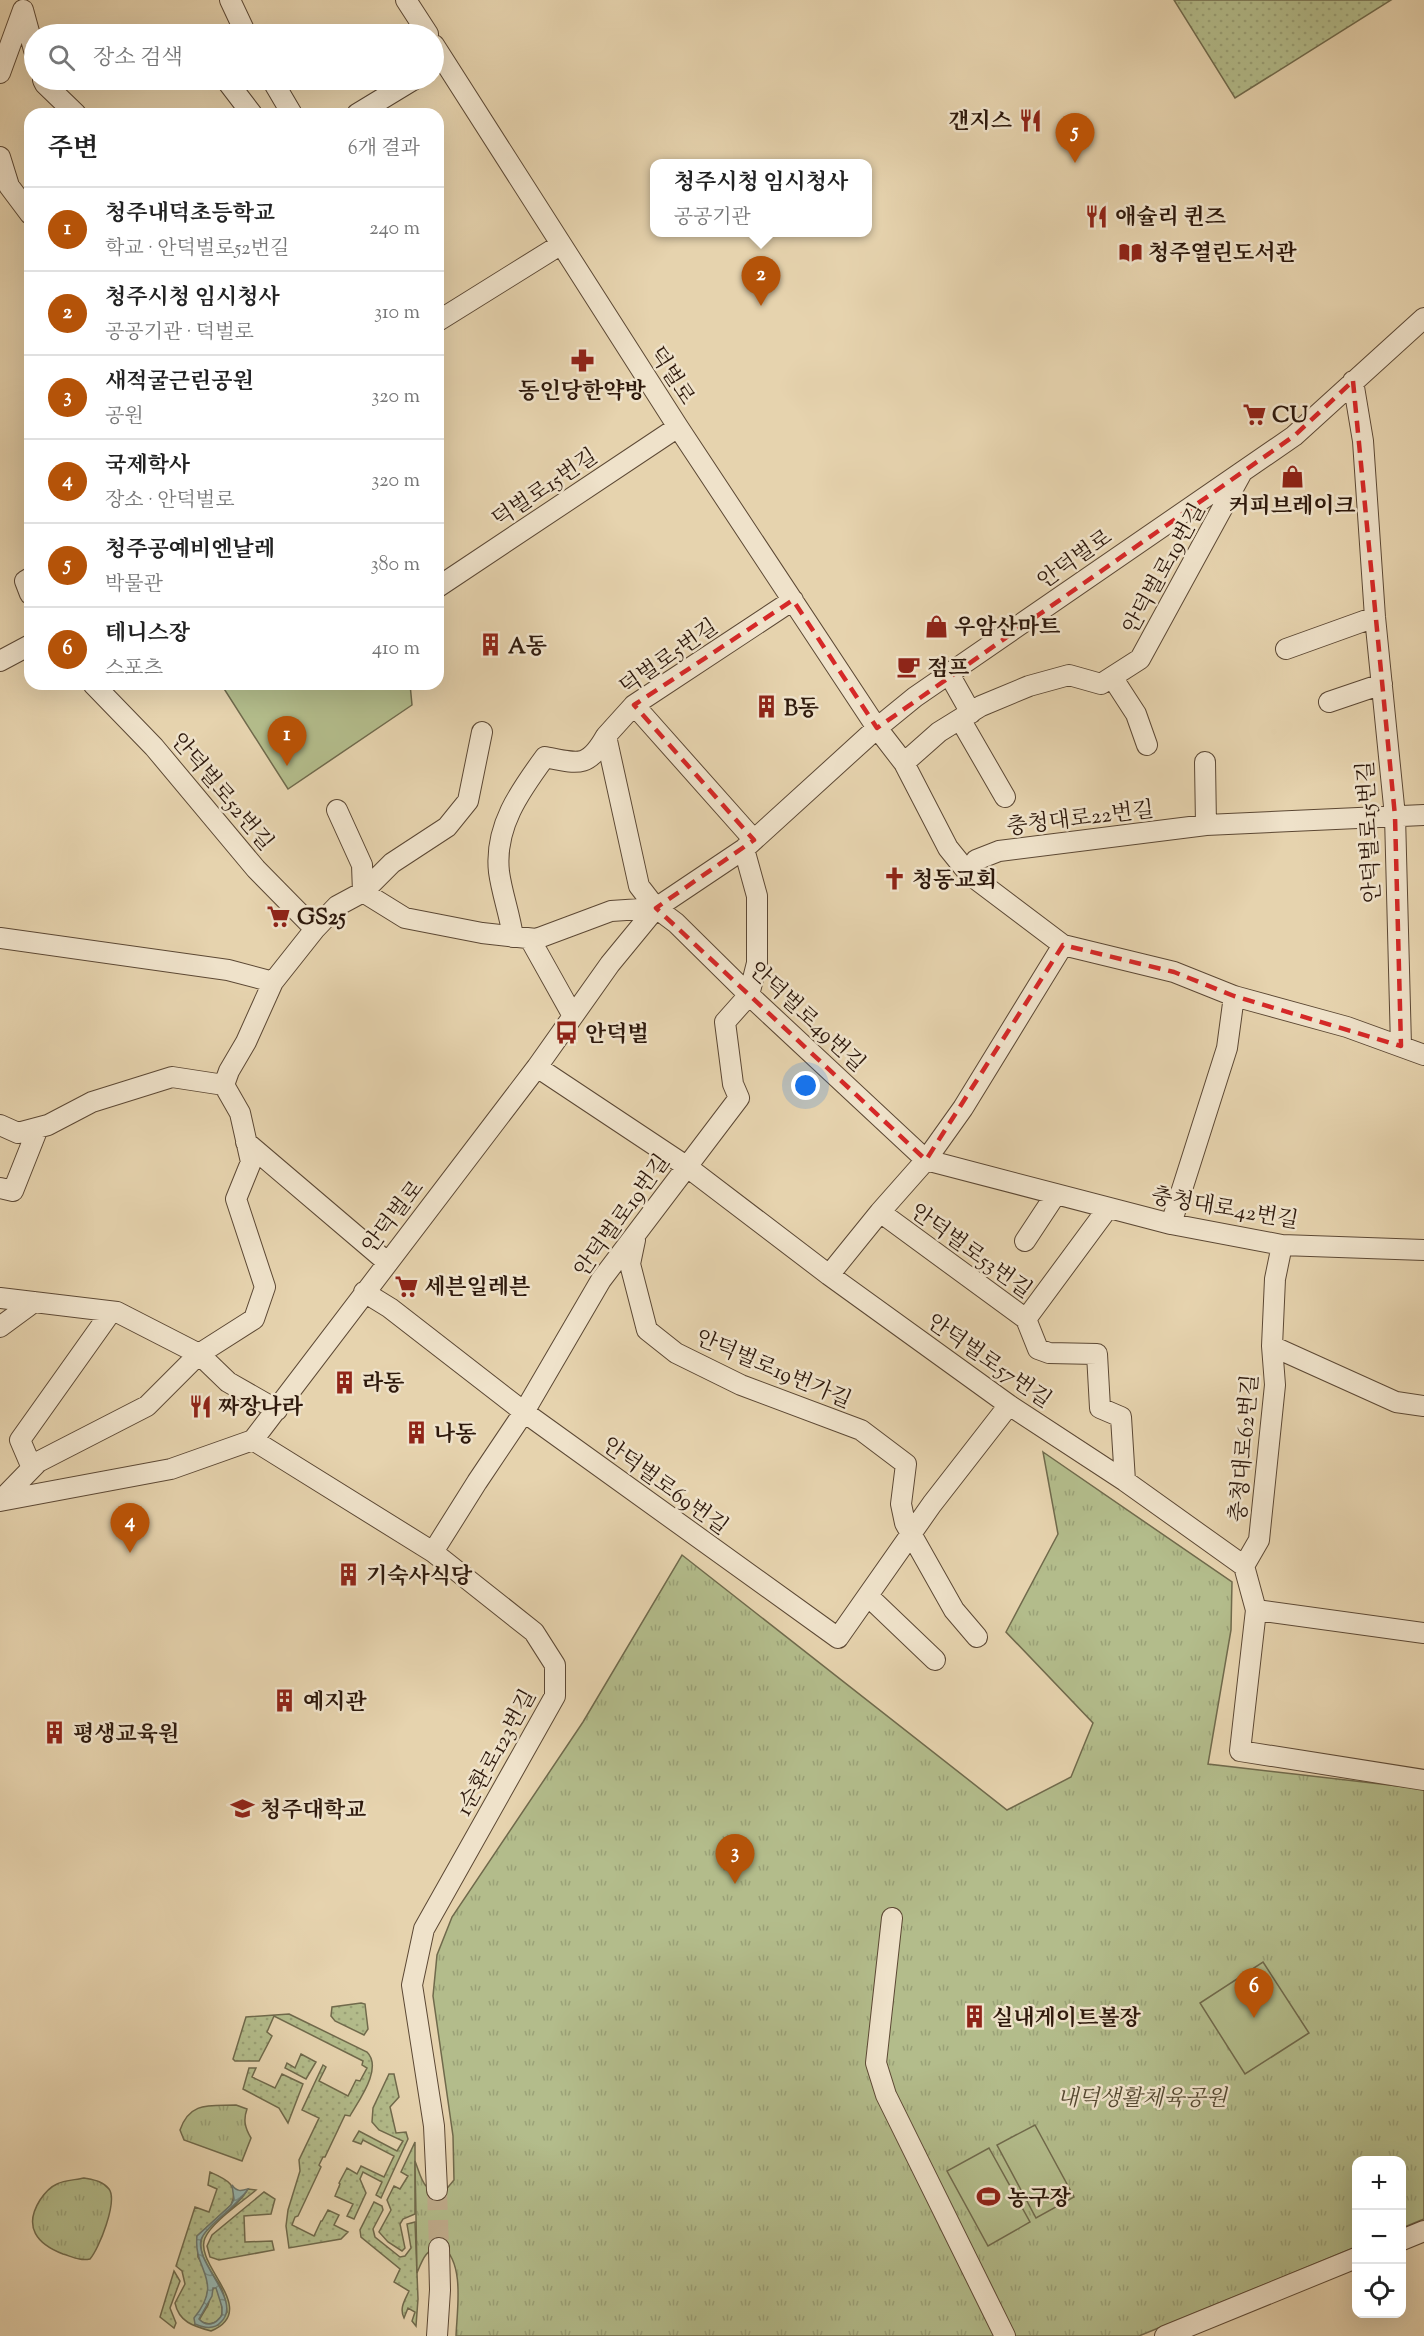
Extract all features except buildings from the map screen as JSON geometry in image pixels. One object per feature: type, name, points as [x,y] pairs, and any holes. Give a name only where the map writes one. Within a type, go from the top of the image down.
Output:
[{"type":"street","points":[[230,0],[236,24]]},
{"type":"street","points":[[406,0],[422,24]]},
{"type":"street","points":[[30,5],[32,24]]},
{"type":"street","points":[[0,73],[30,5]]},
{"type":"street","name":"덕벌로","points":[[444,69],[678,428],[877,728],[904,763],[948,848],[969,874],[1063,945]]},
{"type":"street","points":[[51,90],[70,108]]},
{"type":"street","points":[[234,90],[247,108]]},
{"type":"street","points":[[278,90],[288,108]]},
{"type":"street","points":[[367,108],[397,90]]},
{"type":"street","points":[[0,157],[9,186],[24,206]]},
{"type":"street","points":[[444,317],[560,245]]},
{"type":"street","name":"안덕벌로","points":[[254,1440],[364,1292],[537,1067],[610,964],[656,908],[749,845],[877,728],[949,674],[1294,436],[1424,318]]},
{"type":"street","name":"안덕벌로15번길","points":[[1353,381],[1363,441],[1375,617],[1395,816],[1401,1046]]},
{"type":"street","name":"덕벌로15번길","points":[[444,583],[678,428]]},
{"type":"street","name":"안덕벌로19번길","points":[[904,763],[939,732],[981,706],[1029,686],[1069,675],[1101,684],[1140,659],[1243,470]]},
{"type":"street","name":"덕벌로5번길","points":[[521,938],[499,871],[505,823],[518,795],[545,757],[575,764],[595,755],[606,736],[634,705],[793,600]]},
{"type":"street","points":[[1286,649],[1375,617]]},
{"type":"street","points":[[0,661],[24,648]]},
{"type":"street","points":[[949,674],[965,716],[1005,797]]},
{"type":"street","points":[[1113,677],[1136,714],[1147,745]]},
{"type":"street","points":[[1329,702],[1382,684]]},
{"type":"street","name":"안덕벌로52번길","points":[[99,690],[154,747],[256,868],[315,930]]},
{"type":"street","points":[[634,705],[749,845]]},
{"type":"street","points":[[0,1501],[38,1462],[147,1406],[199,1354],[254,1319],[265,1287],[236,1199],[251,1162],[240,1113],[224,1085],[229,1071],[246,1042],[273,982],[315,930],[337,906],[363,892],[392,863],[447,827],[468,801],[482,732]]},
{"type":"street","points":[[606,736],[639,886],[656,908]]},
{"type":"street","points":[[1205,762],[1206,825]]},
{"type":"street","points":[[337,810],[362,865],[363,892]]},
{"type":"street","name":"충청대로22번길","points":[[969,874],[976,860],[999,850],[1206,825],[1424,815]]},
{"type":"street","name":"안덕벌로19번길","points":[[434,1552],[524,1412],[601,1280],[739,1098],[733,1084],[725,1022],[749,994],[757,963],[755,890],[749,845]]},
{"type":"street","points":[[363,892],[405,918],[536,939],[611,911],[656,908]]},
{"type":"street","name":"안덕벌로49번길","points":[[656,908],[676,923],[926,1160]]},
{"type":"street","points":[[0,938],[228,970],[273,982]]},
{"type":"street","points":[[521,938],[573,1016]]},
{"type":"street","points":[[829,1275],[926,1160],[978,1084],[1063,945],[1174,972],[1234,996],[1347,1027],[1424,1055]]},
{"type":"street","points":[[1171,1224],[1227,1048],[1234,996]]},
{"type":"street","name":"안덕벌로57번길","points":[[537,1067],[686,1166],[829,1275],[1009,1405],[1125,1481],[1244,1566]]},
{"type":"street","points":[[0,1125],[18,1133],[39,1128],[92,1102],[172,1077],[224,1085]]},
{"type":"street","points":[[0,1188],[13,1191],[39,1128]]},
{"type":"street","points":[[246,1142],[387,1262]]},
{"type":"street","name":"충청대로42번길","points":[[926,1160],[1171,1224],[1282,1245],[1424,1250]]},
{"type":"street","points":[[1025,1241],[1056,1194]]},
{"type":"street","points":[[1026,1319],[1108,1208]]},
{"type":"street","name":"안덕벌로53번길","points":[[880,1212],[1026,1319],[1038,1349],[1049,1353],[1097,1354],[1100,1408],[1121,1417],[1125,1481]]},
{"type":"street","name":"안덕벌로19번가길","points":[[636,1233],[630,1264],[647,1330],[676,1353],[741,1385],[861,1430],[887,1448],[906,1464],[901,1504],[905,1523],[913,1534]]},
{"type":"street","name":"충청대로62번길","points":[[1244,1566],[1259,1540],[1275,1385],[1272,1346],[1275,1279],[1282,1245]]},
{"type":"street","name":"안덕벌로69번길","points":[[364,1292],[390,1308],[524,1412],[838,1638],[932,1504],[1009,1405]]},
{"type":"street","points":[[0,1298],[117,1312],[199,1354],[228,1383],[277,1410]]},
{"type":"street","points":[[0,1326],[34,1302]]},
{"type":"street","points":[[32,1468],[20,1440],[111,1312]]},
{"type":"street","points":[[1272,1346],[1396,1402],[1424,1406]]},
{"type":"street","points":[[0,1501],[171,1469],[254,1440]]},
{"type":"street","name":"1순환로123번길","points":[[254,1440],[434,1552],[534,1632],[555,1665],[555,1696],[424,1929],[412,1985],[434,2126],[437,2190]]},
{"type":"street","points":[[913,1534],[954,1610],[977,1637]]},
{"type":"street","points":[[1244,1566],[1256,1610],[1240,1751],[1424,1780]]},
{"type":"street","points":[[868,1596],[935,1660]]},
{"type":"street","points":[[1256,1610],[1424,1633]]},
{"type":"street","points":[[892,1918],[876,2063],[886,2095],[1005,2336]]},
{"type":"street","points":[[1406,2238],[1424,2231]]},
{"type":"street","points":[[437,2336],[440,2290],[439,2248]]},
{"type":"street","points":[[1165,2336],[1352,2260]]},
{"type":"highlighted area","points":[[1353,381],[1395,816],[1401,1046],[1234,996],[1174,972],[1063,945],[926,1160],[656,908],[754,840],[634,705],[793,600],[877,728],[1294,436]]},
{"type":"green space","points":[[1174,0],[1391,0],[1235,98]]},
{"type":"green space","points":[[225,690],[411,690],[412,705],[288,789]]},
{"type":"green space","name":"내덕생활체육공원","points":[[1043,1452],[1232,1582],[1231,1630],[1208,1764],[1424,1789],[1424,2219],[1406,2226],[1406,2156],[1352,2156],[1352,2249],[1139,2336],[456,2336],[457,2275],[449,2254],[442,2246],[432,2249],[423,2259],[417,2273],[415,2161],[421,2179],[431,2190],[444,2192],[454,2180],[453,2136],[433,1996],[437,1955],[452,1917],[583,1722],[682,1555],[1007,1810],[1071,1777],[1093,1723],[1006,1632],[1058,1534]]},
{"type":"green space","points":[[1263,1962],[1309,2033],[1245,2074],[1200,2003]]},
{"type":"green space","points":[[365,2004],[368,2029],[364,2035],[335,2021],[331,2016],[332,2007]]},
{"type":"green space","points":[[289,2014],[367,2052],[372,2066],[364,2093],[350,2116],[345,2115],[292,2225],[314,2236],[328,2210],[339,2215],[334,2225],[348,2232],[341,2239],[289,2248],[286,2226],[288,2210],[300,2171],[299,2160],[319,2118],[302,2110],[323,2065],[326,2067],[319,2081],[348,2096],[356,2080],[360,2081],[367,2068],[362,2065],[363,2061],[274,2016],[267,2032],[272,2036],[259,2061],[235,2061],[233,2059],[246,2017]]},
{"type":"green space","points":[[301,2054],[316,2062],[306,2079],[285,2068],[287,2063],[295,2068]]},
{"type":"green space","points":[[249,2068],[256,2068],[252,2077],[275,2088],[282,2074],[303,2084],[288,2123],[279,2108],[243,2089]]},
{"type":"green space","points":[[389,2074],[394,2074],[399,2097],[390,2107],[396,2133],[406,2132],[408,2139],[381,2198],[376,2195],[382,2182],[363,2172],[360,2179],[366,2193],[354,2219],[347,2216],[353,2204],[335,2196],[347,2168],[357,2174],[361,2166],[384,2177],[394,2156],[363,2140],[361,2144],[353,2141],[359,2131],[397,2151],[403,2141],[379,2130],[372,2122],[373,2108]]},
{"type":"green space","points":[[236,2105],[247,2109],[245,2124],[251,2138],[242,2161],[184,2140],[180,2130],[189,2114],[202,2107]]},
{"type":"green space","points":[[1035,2125],[1074,2197],[1036,2218],[997,2145]]},
{"type":"green space","points":[[415,2142],[415,2214],[403,2219],[400,2224],[405,2248],[402,2251],[388,2242],[379,2232],[391,2210],[387,2200],[394,2186],[400,2189],[408,2176],[401,2172]]},
{"type":"green space","name":"농구장","points":[[989,2148],[1030,2222],[988,2246],[947,2171]]},
{"type":"green space","points":[[210,2172],[230,2184],[234,2192],[231,2205],[197,2236],[198,2257],[206,2271],[209,2285],[206,2299],[195,2324],[218,2325],[227,2312],[222,2290],[202,2253],[202,2238],[211,2225],[239,2201],[248,2189],[256,2190],[221,2219],[205,2238],[204,2249],[228,2299],[229,2311],[225,2322],[211,2331],[183,2319],[175,2303],[185,2284],[182,2271],[176,2266],[195,2207],[209,2212],[217,2189],[208,2185]]},
{"type":"green space","points":[[84,2178],[104,2184],[111,2195],[109,2214],[102,2236],[90,2259],[76,2258],[54,2250],[40,2240],[33,2226],[35,2210],[47,2191],[60,2183]]},
{"type":"green space","points":[[264,2192],[275,2199],[271,2214],[244,2216],[245,2242],[272,2241],[274,2250],[219,2260],[210,2257],[207,2246],[212,2235]]},
{"type":"green space","points":[[374,2202],[382,2206],[383,2210],[373,2229],[375,2237],[400,2257],[405,2256],[411,2248],[407,2224],[415,2222],[418,2299],[416,2326],[412,2321],[415,2312],[408,2308],[404,2318],[402,2311],[409,2291],[394,2282],[400,2269],[361,2237],[360,2230]]},
{"type":"green space","points":[[174,2271],[180,2281],[170,2308],[176,2323],[174,2328],[160,2317]]},
{"type":"green space","points":[[216,2287],[222,2313],[218,2321],[209,2324],[199,2320],[208,2305],[213,2288]]},
{"type":"water","points":[[232,2185],[239,2190],[248,2189],[208,2229],[201,2240],[201,2250],[223,2293],[226,2304],[226,2313],[221,2322],[209,2328],[195,2324],[194,2318],[203,2305],[208,2285],[199,2258],[197,2236],[231,2205],[234,2199]],"holes":[[[213,2288],[216,2288],[222,2315],[214,2323],[208,2324],[199,2319],[212,2296]]]},
{"type":"tunnel","points":[[437,2190],[439,2248]]},
{"type":"place","name":"갠지스","points":[[1030,120]]},
{"type":"place","name":"청주공예비엔날레","points":[[1075,163]]},
{"type":"place","name":"애슐리 퀸즈","points":[[1097,216]]},
{"type":"place","name":"청주열린도서관","points":[[1130,252]]},
{"type":"place","name":"청주시청 임시청사","points":[[761,306]]},
{"type":"place","name":"동인당한약방","points":[[582,361]]},
{"type":"place","name":"CU","points":[[1254,414]]},
{"type":"place","name":"커피브레이크","points":[[1292,476]]},
{"type":"place","name":"우암산마트","points":[[936,626]]},
{"type":"place","name":"A동","points":[[490,645]]},
{"type":"place","name":"점프","points":[[909,667]]},
{"type":"place","name":"B동","points":[[766,707]]},
{"type":"place","name":"청주내덕초등학교","points":[[287,766]]},
{"type":"place","name":"청동교회","points":[[894,879]]},
{"type":"place","name":"GS25","points":[[279,916]]},
{"type":"place","name":"안덕벌","points":[[567,1033]]},
{"type":"place","name":"세븐일레븐","points":[[406,1286]]},
{"type":"place","name":"라동","points":[[344,1382]]},
{"type":"place","name":"짜장나라","points":[[200,1406]]},
{"type":"place","name":"나동","points":[[416,1433]]},
{"type":"place","name":"국제학사","points":[[130,1553]]},
{"type":"place","name":"기숙사식당","points":[[348,1575]]},
{"type":"place","name":"예지관","points":[[285,1701]]},
{"type":"place","name":"평생교육원","points":[[55,1733]]},
{"type":"place","name":"청주대학교","points":[[242,1809]]},
{"type":"place","name":"새적굴근린공원","points":[[735,1884]]},
{"type":"place","name":"실내게이트볼장","points":[[974,2017]]},
{"type":"place","name":"테니스장","points":[[1254,2018]]},
{"type":"place","name":"농구장","points":[[989,2197]]}]
